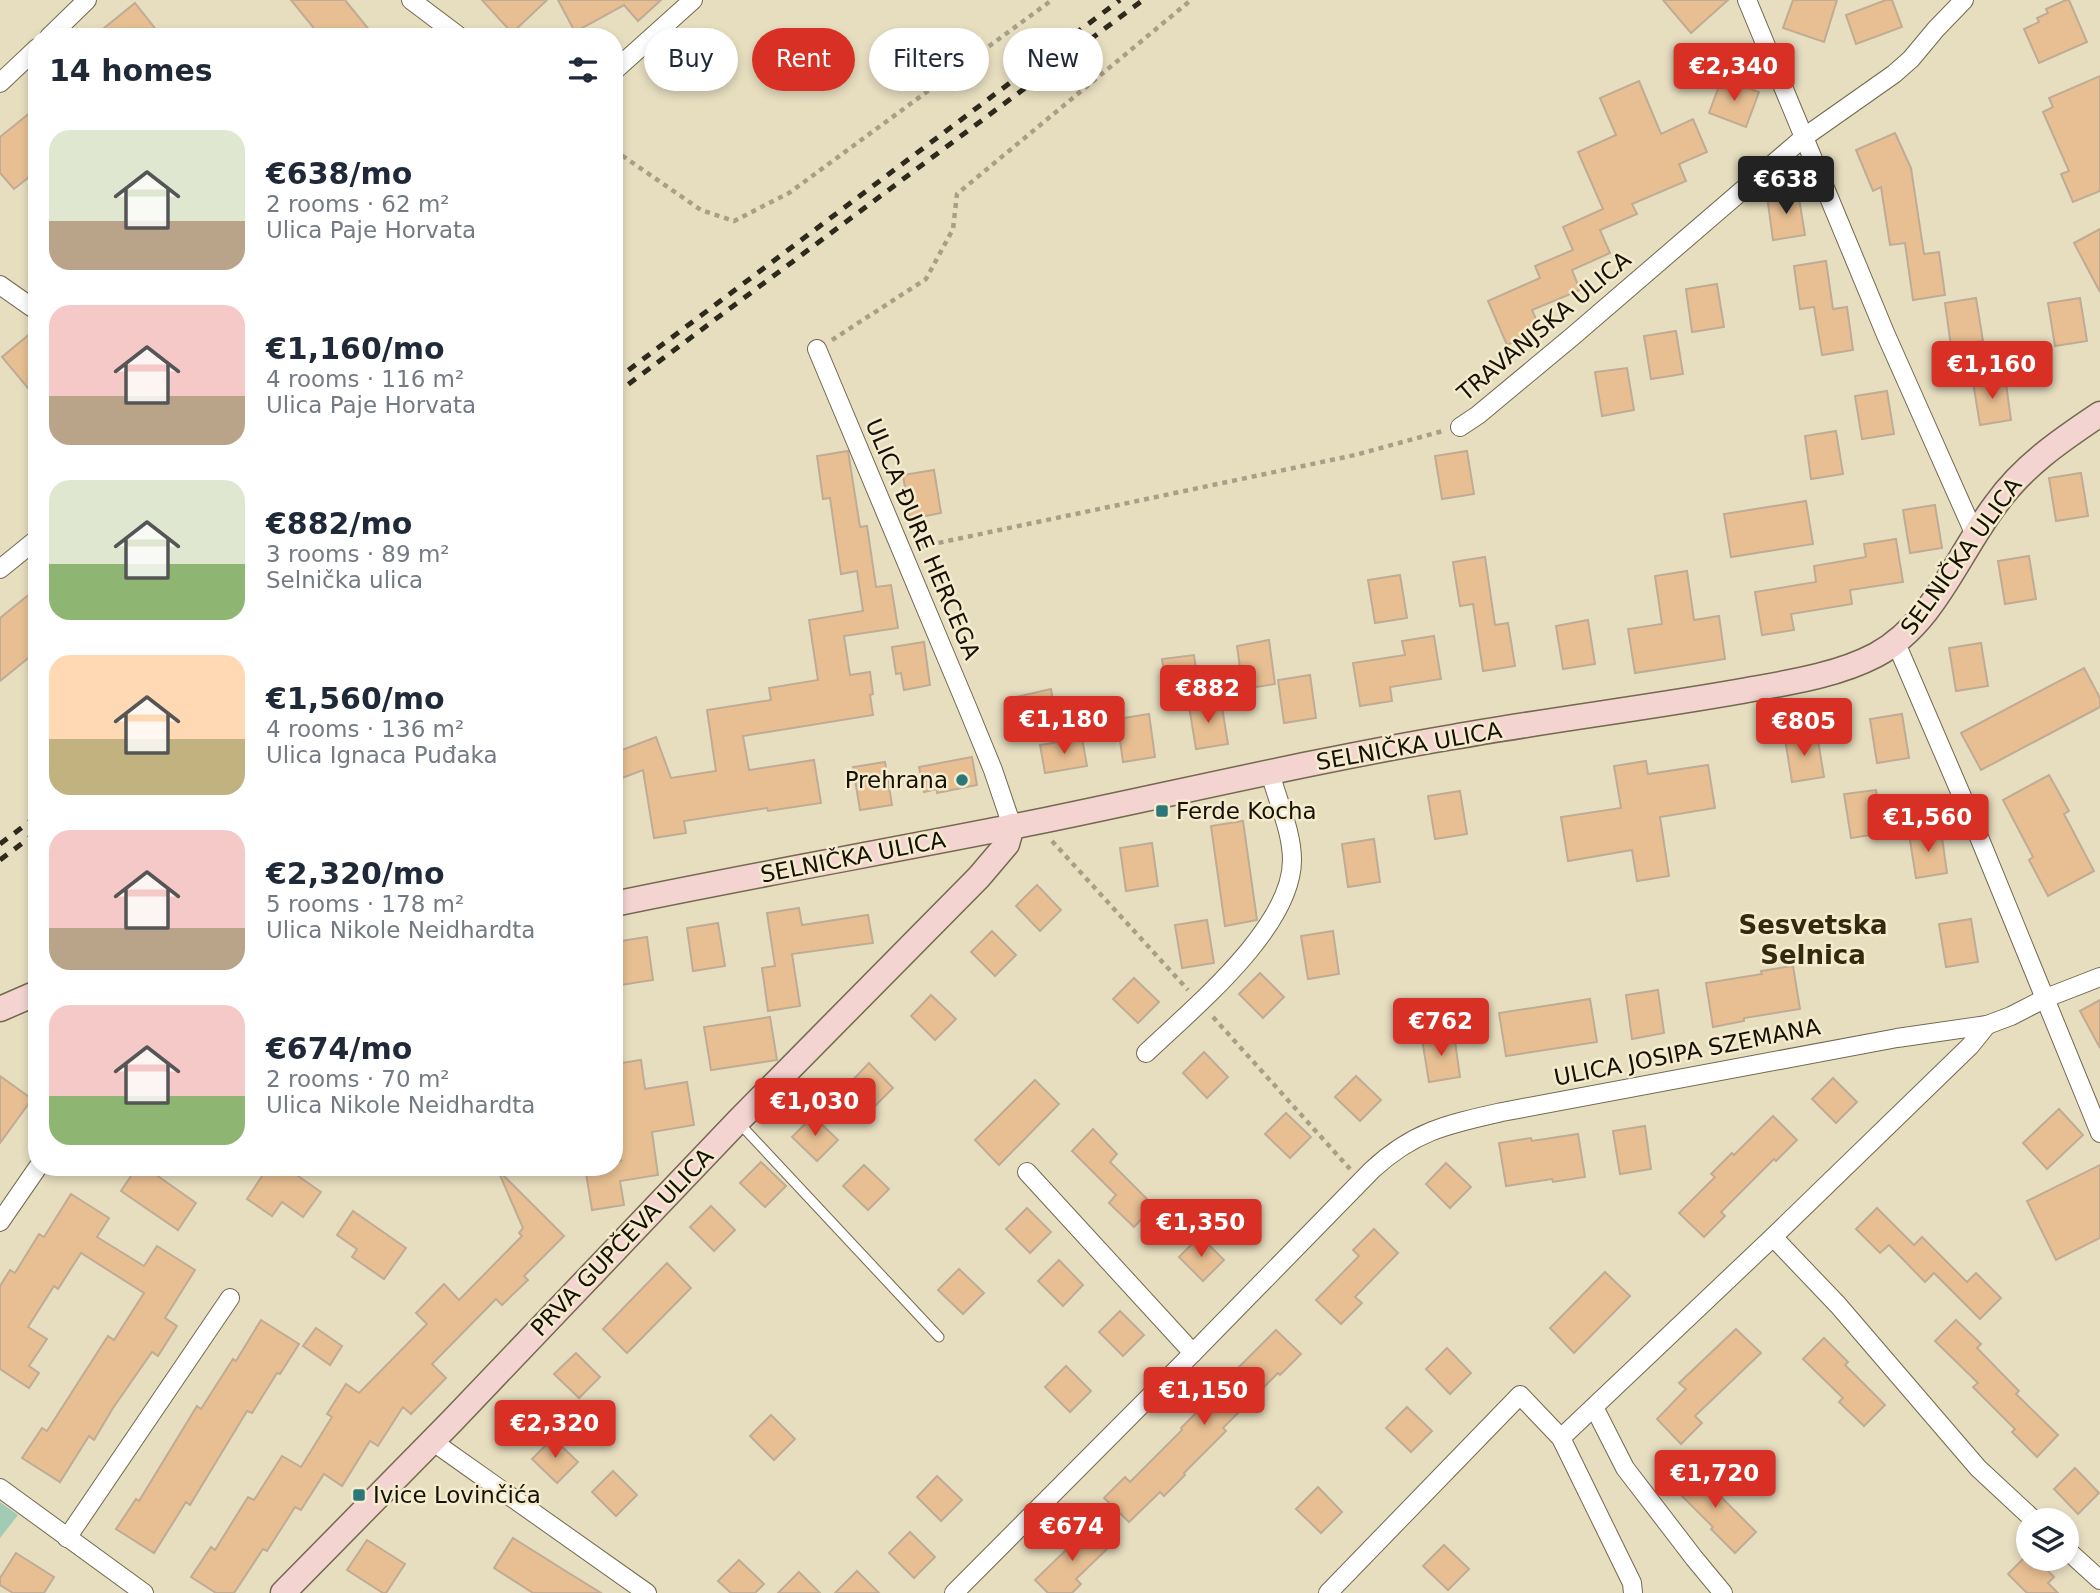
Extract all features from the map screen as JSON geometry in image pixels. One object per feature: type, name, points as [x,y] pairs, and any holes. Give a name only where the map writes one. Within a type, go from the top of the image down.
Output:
[{"type":"street","points":[[58,28],[87,0]]},
{"type":"street","points":[[411,0],[448,28]]},
{"type":"street","points":[[623,63],[694,0]]},
{"type":"street","points":[[1747,0],[1886,335],[1975,535]]},
{"type":"street","name":"TRAVANJSKA ULICA","points":[[1460,426],[1478,415],[1573,336],[1803,138],[1894,74],[1964,0]]},
{"type":"street","points":[[0,83],[28,57]]},
{"type":"street","points":[[0,285],[28,305]]},
{"type":"street","name":"ULICA ĐURE HERCEGA","points":[[817,349],[993,769],[1012,827]]},
{"type":"street","name":"SELNIČKA ULICA","points":[[623,902],[1012,827],[1270,772],[1457,736],[1672,704],[1823,674],[1853,665],[1873,657],[1911,630],[1949,579],[1996,503],[2020,474],[2051,447],[2099,416]]},
{"type":"street","points":[[0,569],[28,546]]},
{"type":"street","points":[[1895,643],[1970,815],[2100,1133]]},
{"type":"street","points":[[1146,1053],[1200,1002],[1254,945],[1280,904],[1288,884],[1292,860],[1270,772]]},
{"type":"street","name":"PRVA GUPČEVA ULICA","points":[[283,1593],[738,1121],[979,877],[1007,844],[1012,827]]},
{"type":"street","name":"ULICA JOSIPA SZEMANA","points":[[954,1593],[1391,1152],[1410,1140],[1461,1121],[1897,1038],[1987,1025],[2100,977]]},
{"type":"street","points":[[0,1009],[28,997]]},
{"type":"street","points":[[1561,1438],[1773,1237],[1970,1046],[1987,1025]]},
{"type":"street","points":[[1027,1172],[1193,1353]]},
{"type":"street","points":[[0,1222],[31,1176]]},
{"type":"street","points":[[1773,1237],[1838,1305],[1978,1468],[2021,1508]]},
{"type":"street","points":[[66,1538],[230,1298]]},
{"type":"street","points":[[1328,1593],[1520,1395],[1561,1438],[1632,1583],[1633,1593]]},
{"type":"street","points":[[1594,1407],[1625,1468],[1724,1593]]},
{"type":"street","points":[[432,1441],[647,1593]]},
{"type":"street","points":[[0,1488],[144,1593]]},
{"type":"street","points":[[2079,1561],[2100,1580]]},
{"type":"lane","points":[[738,1121],[939,1337]]},
{"type":"path","points":[[623,156],[701,210],[734,221],[789,193],[1052,0]]},
{"type":"path","points":[[817,349],[926,279],[953,229],[957,194],[1191,0]]},
{"type":"path","name":"TRAVANJSKA ULICA","points":[[901,551],[1355,455],[1460,426]]},
{"type":"green space","points":[[0,1502],[18,1515],[0,1538]]},
{"type":"building","points":[[291,0],[345,0],[368,28],[314,28]]},
{"type":"building","points":[[482,0],[547,0],[517,28],[507,28]]},
{"type":"building","points":[[558,0],[661,0],[638,21],[624,5],[582,28],[573,28]]},
{"type":"building","points":[[1663,0],[1728,0],[1691,33]]},
{"type":"building","points":[[1793,0],[1837,0],[1824,42],[1783,28]]},
{"type":"building","points":[[1892,0],[1902,27],[1856,44],[1846,15]]},
{"type":"building","points":[[2069,0],[2087,42],[2039,63],[2024,29],[2039,22],[2037,18],[2048,13],[2046,9]]},
{"type":"building","points":[[135,3],[155,28],[104,28]]},
{"type":"building","points":[[2100,76],[2100,191],[2073,202],[2061,174],[2069,171],[2043,112],[2053,107],[2049,98]]},
{"type":"building","points":[[1722,78],[1759,92],[1746,127],[1709,113]]},
{"type":"building","points":[[1639,81],[1661,134],[1693,119],[1707,152],[1679,164],[1686,181],[1632,204],[1637,214],[1600,230],[1610,253],[1572,270],[1580,290],[1532,310],[1541,330],[1507,345],[1488,301],[1540,278],[1535,266],[1573,250],[1563,227],[1603,209],[1578,152],[1616,135],[1600,98]]},
{"type":"building","points":[[28,114],[28,178],[14,189],[0,173],[0,137]]},
{"type":"building","points":[[1895,133],[1911,168],[1924,254],[1939,252],[1945,295],[1913,300],[1905,243],[1890,245],[1881,187],[1873,191],[1856,150]]},
{"type":"building","points":[[1798,192],[1805,235],[1773,240],[1767,196]]},
{"type":"building","points":[[2100,229],[2100,292],[2074,243]]},
{"type":"building","points":[[1826,261],[1833,309],[1847,307],[1853,350],[1822,355],[1814,307],[1800,309],[1794,266]]},
{"type":"building","points":[[1717,284],[1724,327],[1692,332],[1686,289]]},
{"type":"building","points":[[1976,298],[1983,341],[1951,346],[1945,303]]},
{"type":"building","points":[[2080,298],[2087,341],[2055,346],[2048,303]]},
{"type":"building","points":[[1676,331],[1683,374],[1651,379],[1644,336]]},
{"type":"building","points":[[28,335],[28,388],[2,357]]},
{"type":"building","points":[[1627,368],[1634,410],[1602,416],[1595,372]]},
{"type":"building","points":[[2005,376],[2011,420],[1980,425],[1973,382]]},
{"type":"building","points":[[1887,391],[1894,434],[1862,439],[1855,396]]},
{"type":"building","points":[[1836,431],[1843,474],[1811,479],[1805,436]]},
{"type":"building","points":[[848,451],[860,527],[867,526],[876,587],[891,585],[898,628],[844,636],[850,675],[870,672],[873,715],[743,736],[749,770],[814,760],[821,803],[684,821],[686,833],[654,838],[643,770],[623,778],[623,750],[656,737],[671,778],[716,771],[707,710],[771,700],[769,688],[818,680],[809,620],[863,611],[857,571],[841,574],[830,498],[823,499],[817,456]]},
{"type":"building","points":[[1467,451],[1474,494],[1442,499],[1435,456]]},
{"type":"building","points":[[934,470],[941,513],[910,519],[903,475]]},
{"type":"building","points":[[2081,473],[2088,516],[2056,521],[2049,478]]},
{"type":"building","points":[[1806,501],[1813,544],[1731,557],[1724,514]]},
{"type":"building","points":[[1935,505],[1942,548],[1910,553],[1903,510]]},
{"type":"building","points":[[1896,539],[1903,582],[1850,590],[1852,604],[1791,614],[1794,630],[1762,635],[1755,592],[1816,582],[1814,566],[1866,557],[1864,544]]},
{"type":"building","points":[[2029,556],[2036,599],[2005,604],[1998,561]]},
{"type":"building","points":[[1485,557],[1495,625],[1508,623],[1515,666],[1483,671],[1473,604],[1460,606],[1453,562]]},
{"type":"building","points":[[1687,571],[1694,620],[1719,616],[1725,659],[1635,673],[1628,629],[1662,624],[1655,576]]},
{"type":"building","points":[[1400,575],[1407,618],[1375,623],[1368,580]]},
{"type":"building","points":[[28,595],[28,658],[0,681],[0,618]]},
{"type":"building","points":[[1588,620],[1595,664],[1563,669],[1556,626]]},
{"type":"building","points":[[1434,636],[1441,679],[1390,687],[1392,701],[1360,706],[1353,663],[1405,655],[1402,641]]},
{"type":"building","points":[[1269,640],[1275,684],[1243,689],[1237,646]]},
{"type":"building","points":[[924,642],[930,685],[904,690],[901,673],[896,674],[892,647]]},
{"type":"building","points":[[1981,643],[1988,686],[1956,691],[1949,648]]},
{"type":"building","points":[[1194,655],[1200,698],[1169,703],[1162,659]]},
{"type":"building","points":[[2084,668],[2100,698],[2100,707],[1981,770],[1961,733]]},
{"type":"building","points":[[1310,675],[1316,718],[1284,723],[1278,680]]},
{"type":"building","points":[[1051,689],[1054,708],[1016,717],[1012,698]]},
{"type":"building","points":[[1221,701],[1228,744],[1196,749],[1189,706]]},
{"type":"building","points":[[1149,714],[1155,757],[1123,762],[1117,719]]},
{"type":"building","points":[[1902,714],[1909,758],[1877,763],[1870,719]]},
{"type":"building","points":[[1817,734],[1824,777],[1792,782],[1785,739]]},
{"type":"building","points":[[1082,738],[1087,766],[1045,773],[1040,745]]},
{"type":"building","points":[[972,757],[977,785],[937,793],[937,789],[924,792],[919,767]]},
{"type":"building","points":[[1646,761],[1648,774],[1708,765],[1715,808],[1660,817],[1669,876],[1637,881],[1632,850],[1568,861],[1561,817],[1621,808],[1614,766]]},
{"type":"building","points":[[885,762],[892,805],[860,810],[853,767]]},
{"type":"building","points":[[2049,775],[2069,811],[2064,814],[2094,871],[2048,896],[2029,860],[2033,857],[2003,800]]},
{"type":"building","points":[[1876,790],[1883,833],[1851,838],[1844,794]]},
{"type":"building","points":[[1460,791],[1467,834],[1435,839],[1428,796]]},
{"type":"building","points":[[1243,821],[1257,920],[1225,926],[1211,826]]},
{"type":"building","points":[[1941,830],[1947,873],[1916,878],[1909,834]]},
{"type":"building","points":[[1374,839],[1380,882],[1348,887],[1342,844]]},
{"type":"building","points":[[1152,843],[1158,886],[1126,891],[1120,848]]},
{"type":"building","points":[[1037,885],[1061,910],[1040,931],[1016,906]]},
{"type":"building","points":[[799,908],[802,925],[868,915],[873,943],[792,954],[800,1006],[768,1011],[762,968],[775,966],[767,913]]},
{"type":"building","points":[[1971,919],[1978,962],[1946,967],[1939,924]]},
{"type":"building","points":[[1207,920],[1214,963],[1182,968],[1175,925]]},
{"type":"building","points":[[718,923],[725,966],[693,971],[687,928]]},
{"type":"building","points":[[992,931],[1016,955],[995,976],[971,952]]},
{"type":"building","points":[[1333,931],[1339,974],[1308,979],[1301,936]]},
{"type":"building","points":[[647,937],[653,980],[623,985],[623,941]]},
{"type":"building","points":[[1793,966],[1800,1009],[1744,1018],[1744,1021],[1713,1027],[1706,983]]},
{"type":"building","points":[[1260,973],[1284,997],[1263,1018],[1239,994]]},
{"type":"building","points":[[1134,978],[1159,1002],[1138,1023],[1113,999]]},
{"type":"building","points":[[1658,990],[1664,1033],[1632,1039],[1626,995]]},
{"type":"building","points":[[931,995],[956,1019],[935,1040],[911,1016]]},
{"type":"building","points":[[1590,999],[1597,1042],[1506,1056],[1499,1013]]},
{"type":"building","points":[[2100,1000],[2100,1048],[2080,1011]]},
{"type":"building","points":[[770,1017],[777,1060],[711,1070],[704,1027]]},
{"type":"building","points":[[1454,1034],[1460,1077],[1429,1082],[1422,1039]]},
{"type":"building","points":[[1204,1052],[1228,1077],[1207,1098],[1183,1073]]},
{"type":"building","points":[[641,1060],[645,1089],[687,1082],[694,1125],[652,1132],[658,1175],[620,1181],[624,1205],[592,1210],[586,1176],[623,1176],[623,1063]]},
{"type":"building","points":[[869,1063],[893,1088],[872,1109],[848,1085]]},
{"type":"building","points":[[0,1076],[28,1096],[28,1104],[0,1143]]},
{"type":"building","points":[[1356,1076],[1381,1100],[1360,1121],[1335,1097]]},
{"type":"building","points":[[1833,1078],[1857,1102],[1836,1123],[1812,1099]]},
{"type":"building","points":[[1035,1080],[1059,1104],[999,1165],[975,1140]]},
{"type":"building","points":[[2059,1109],[2083,1135],[2047,1169],[2023,1143]]},
{"type":"building","points":[[1286,1113],[1311,1137],[1290,1158],[1265,1134]]},
{"type":"building","points":[[813,1116],[838,1140],[817,1161],[792,1137]]},
{"type":"building","points":[[1773,1116],[1797,1140],[1721,1212],[1725,1216],[1704,1237],[1679,1213],[1715,1177],[1711,1174]]},
{"type":"building","points":[[1645,1126],[1651,1169],[1620,1174],[1613,1131]]},
{"type":"building","points":[[1093,1129],[1117,1154],[1110,1162],[1154,1206],[1134,1227],[1109,1203],[1116,1195],[1072,1151]]},
{"type":"building","points":[[1578,1134],[1585,1177],[1506,1186],[1499,1143]]},
{"type":"building","points":[[761,1162],[786,1186],[765,1207],[740,1183]]},
{"type":"building","points":[[1446,1163],[1471,1187],[1450,1208],[1426,1184]]},
{"type":"building","points":[[864,1165],[889,1189],[868,1210],[843,1186]]},
{"type":"building","points":[[2100,1165],[2100,1238],[2056,1260],[2027,1201]]},
{"type":"building","points":[[131,1176],[158,1176],[196,1203],[178,1230],[121,1191]]},
{"type":"building","points":[[262,1176],[298,1176],[321,1192],[303,1217],[282,1202],[272,1216],[247,1199]]},
{"type":"building","points":[[500,1176],[504,1176],[564,1236],[524,1276],[528,1280],[502,1305],[496,1299],[432,1364],[446,1378],[411,1414],[403,1407],[378,1446],[370,1441],[342,1486],[324,1474],[301,1510],[295,1507],[267,1551],[263,1549],[234,1593],[216,1593],[191,1577],[211,1547],[215,1550],[248,1497],[254,1500],[282,1456],[301,1467],[332,1417],[327,1414],[346,1384],[359,1393],[427,1324],[416,1313],[444,1284],[459,1300],[522,1236],[519,1233],[523,1228]]},
{"type":"building","points":[[71,1194],[109,1218],[97,1237],[144,1266],[157,1246],[195,1270],[165,1318],[177,1326],[158,1356],[152,1352],[94,1440],[89,1436],[60,1482],[22,1458],[42,1428],[47,1431],[108,1336],[114,1340],[144,1293],[81,1253],[58,1289],[54,1286],[28,1327],[47,1339],[29,1366],[39,1373],[29,1388],[0,1369],[0,1286],[10,1270],[15,1273],[39,1234],[44,1237]]},
{"type":"building","points":[[711,1206],[735,1230],[714,1251],[690,1227]]},
{"type":"building","points":[[1027,1208],[1051,1232],[1030,1253],[1006,1229]]},
{"type":"building","points":[[1877,1208],[1914,1245],[1922,1237],[1967,1282],[1976,1273],[2001,1298],[1980,1319],[1934,1273],[1925,1282],[1889,1245],[1880,1253],[1856,1229]]},
{"type":"building","points":[[353,1211],[406,1248],[384,1279],[352,1257],[357,1249],[337,1235]]},
{"type":"building","points":[[1374,1229],[1398,1253],[1355,1297],[1362,1303],[1341,1324],[1316,1300],[1359,1256],[1353,1250]]},
{"type":"building","points":[[1200,1236],[1224,1260],[1203,1281],[1179,1257]]},
{"type":"building","points":[[1059,1260],[1083,1285],[1063,1306],[1038,1281]]},
{"type":"building","points":[[667,1263],[691,1288],[627,1353],[603,1329]]},
{"type":"building","points":[[959,1269],[984,1293],[963,1314],[938,1290]]},
{"type":"building","points":[[1605,1272],[1630,1296],[1574,1353],[1550,1328]]},
{"type":"building","points":[[1120,1311],[1144,1335],[1123,1356],[1099,1332]]},
{"type":"building","points":[[261,1320],[299,1344],[252,1413],[247,1411],[190,1505],[186,1502],[154,1553],[116,1529],[136,1499],[139,1501],[197,1406],[201,1409],[233,1359],[236,1361]]},
{"type":"building","points":[[1956,1320],[1981,1344],[1977,1348],[2019,1391],[2016,1394],[2058,1435],[2037,1457],[2012,1432],[2015,1429],[1973,1387],[1978,1383],[1935,1341]]},
{"type":"building","points":[[316,1328],[342,1346],[330,1365],[303,1346]]},
{"type":"building","points":[[1736,1329],[1761,1353],[1695,1416],[1702,1423],[1681,1444],[1657,1419],[1686,1389],[1679,1383]]},
{"type":"building","points":[[1276,1330],[1301,1354],[1223,1428],[1226,1431],[1164,1496],[1160,1492],[1129,1522],[1104,1498],[1125,1477],[1130,1482],[1214,1395],[1211,1392]]},
{"type":"building","points":[[1824,1338],[1848,1362],[1845,1365],[1885,1405],[1864,1426],[1839,1402],[1843,1398],[1803,1359]]},
{"type":"building","points":[[1447,1348],[1471,1373],[1450,1394],[1426,1369]]},
{"type":"building","points":[[576,1353],[600,1377],[579,1398],[554,1374]]},
{"type":"building","points":[[1066,1366],[1091,1391],[1070,1412],[1045,1387]]},
{"type":"building","points":[[1407,1407],[1432,1431],[1411,1452],[1386,1428]]},
{"type":"building","points":[[771,1415],[795,1439],[774,1460],[750,1436]]},
{"type":"building","points":[[553,1438],[578,1462],[557,1483],[532,1459]]},
{"type":"building","points":[[1695,1467],[1756,1532],[1735,1553],[1674,1488]]},
{"type":"building","points":[[2075,1468],[2099,1493],[2079,1513],[2079,1508],[2072,1508],[2054,1489]]},
{"type":"building","points":[[613,1471],[637,1495],[616,1516],[592,1492]]},
{"type":"building","points":[[937,1476],[962,1500],[941,1521],[917,1497]]},
{"type":"building","points":[[1318,1487],[1342,1512],[1321,1533],[1296,1509]]},
{"type":"building","points":[[1083,1524],[1107,1549],[1076,1579],[1081,1584],[1072,1593],[1048,1593],[1035,1580],[1066,1550],[1062,1545]]},
{"type":"building","points":[[910,1532],[935,1557],[914,1578],[889,1553]]},
{"type":"building","points":[[513,1538],[601,1593],[533,1593],[494,1568]]},
{"type":"building","points":[[367,1540],[405,1564],[386,1593],[347,1570]]},
{"type":"building","points":[[1444,1545],[1469,1569],[1448,1590],[1423,1566]]},
{"type":"building","points":[[16,1553],[54,1577],[44,1593],[13,1593],[0,1585],[0,1578]]},
{"type":"building","points":[[739,1560],[764,1584],[755,1593],[731,1593],[718,1581]]},
{"type":"building","points":[[2016,1566],[2016,1571],[2048,1571],[2054,1577],[2048,1583],[2058,1593],[2027,1593],[2008,1574]]},
{"type":"building","points":[[857,1571],[879,1593],[835,1593]]},
{"type":"building","points":[[799,1572],[820,1593],[778,1593]]},
{"type":"railway","points":[[623,374],[1120,0]]},
{"type":"railway","points":[[623,388],[1143,0]]},
{"type":"railway","points":[[0,844],[28,823]]},
{"type":"railway","points":[[0,860],[28,839]]},
{"type":"place","name":"Prehrana","points":[[962,780]]},
{"type":"place","name":"Ferde Kocha","points":[[1162,811]]},
{"type":"place","name":"Ivice Lovinčića","points":[[359,1495]]},
{"type":"district","name":"Sesvetska Selnica","points":[[1813,940]]}]
